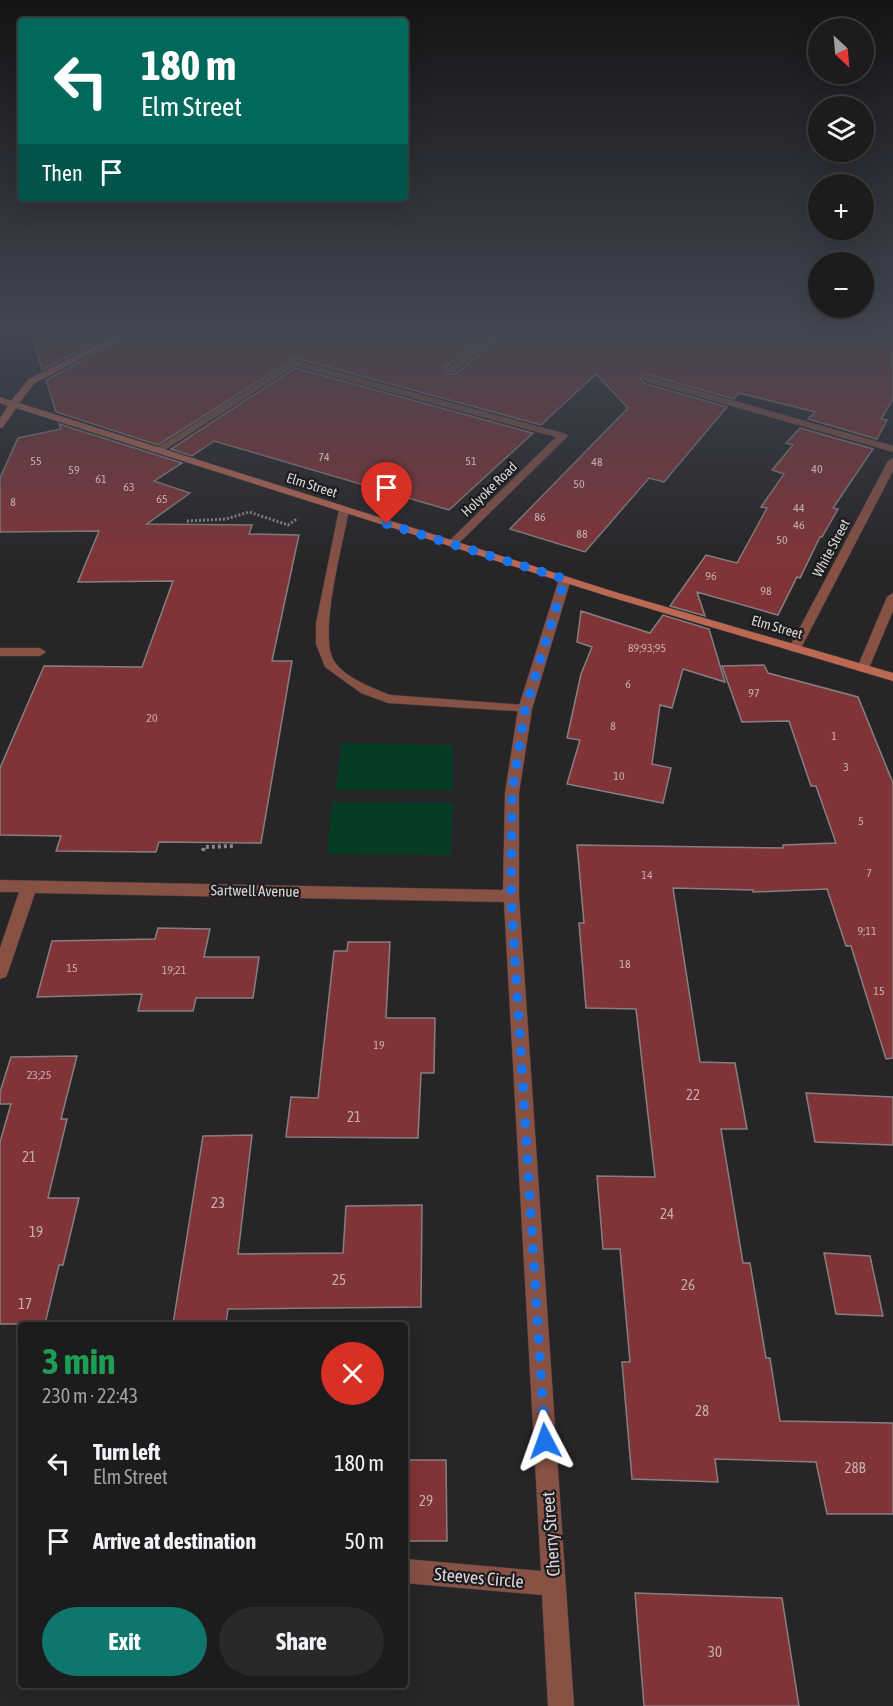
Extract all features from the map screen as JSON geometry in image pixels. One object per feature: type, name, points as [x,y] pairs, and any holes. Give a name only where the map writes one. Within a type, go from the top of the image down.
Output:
[{"type":"main road","points":[[0,425],[12,406]]},
{"type":"main road","name":"Elm Street","points":[[14,406],[565,579],[893,677]]},
{"type":"street","name":"Holyoke Road","points":[[157,452],[228,406]]},
{"type":"street","name":"Holyoke Road","points":[[451,406],[563,436],[452,544]]},
{"type":"street","points":[[741,406],[893,449]]},
{"type":"street","name":"White Street","points":[[795,648],[893,461]]},
{"type":"street","points":[[344,510],[322,623],[322,644],[329,664],[356,684],[388,699],[525,710]]},
{"type":"street","name":"Cherry Street","points":[[561,1706],[511,896],[512,793],[525,710],[565,579]]},
{"type":"street","points":[[863,668],[893,597]]},
{"type":"street","points":[[0,652],[40,652]]},
{"type":"street","name":"Sartwell Avenue","points":[[0,886],[511,896]]},
{"type":"street","points":[[0,972],[29,887]]},
{"type":"street","name":"Steeves Circle","points":[[408,1571],[554,1584]]},
{"type":"path","points":[[187,521],[226,519],[249,512],[288,525],[299,518]]},
{"type":"path","points":[[203,852],[204,847],[235,846]]},
{"type":"green space","points":[[341,743],[453,745],[453,790],[336,790]]},
{"type":"green space","points":[[332,802],[453,803],[451,855],[327,854]]},
{"type":"building","points":[[54,406],[220,406],[158,445],[56,412]]},
{"type":"building","points":[[237,406],[433,406],[533,433],[449,510],[214,441],[192,456],[171,449]]},
{"type":"building","points":[[470,406],[562,406],[541,425]]},
{"type":"building","points":[[626,406],[727,407],[664,482],[649,478],[585,552],[510,529],[628,408]]},
{"type":"building","points":[[789,406],[889,406],[881,419],[887,420],[877,439],[808,419],[815,412]]},
{"type":"building","points":[[59,424],[182,463],[154,481],[190,493],[147,524],[252,525],[249,534],[299,535],[272,661],[292,661],[261,843],[159,842],[156,852],[56,851],[61,836],[0,835],[0,768],[44,666],[142,667],[173,581],[78,582],[99,531],[0,532],[0,478],[18,438],[61,429]]},
{"type":"building","points":[[800,428],[873,449],[833,508],[838,509],[820,537],[800,578],[797,577],[778,615],[697,592],[705,616],[670,606],[706,555],[737,563],[767,508],[761,507],[784,474],[772,470],[793,445],[786,443]]},
{"type":"building","points":[[581,611],[650,633],[663,615],[709,629],[725,682],[683,669],[672,708],[660,705],[652,764],[671,768],[663,803],[567,784],[580,740],[567,738],[581,674],[592,647],[577,642]]},
{"type":"building","points":[[764,665],[768,673],[858,697],[893,783],[893,1058],[886,1059],[851,946],[846,946],[827,889],[753,892],[753,890],[673,888],[700,1062],[735,1063],[747,1129],[721,1129],[743,1263],[750,1263],[766,1358],[770,1358],[780,1421],[893,1423],[893,1514],[827,1514],[816,1462],[715,1459],[718,1482],[632,1479],[622,1362],[630,1362],[620,1249],[603,1249],[597,1176],[655,1177],[636,1009],[586,1008],[579,923],[584,923],[577,845],[783,848],[783,845],[836,843],[816,786],[811,786],[789,721],[742,722],[722,666]]},
{"type":"building","points":[[158,928],[210,929],[204,957],[259,957],[253,998],[196,998],[193,1011],[138,1011],[142,994],[37,997],[52,941],[155,939]]},
{"type":"building","points":[[348,942],[390,942],[386,1018],[435,1018],[434,1073],[421,1073],[418,1138],[286,1137],[291,1097],[318,1098],[334,951],[347,951]]},
{"type":"building","points":[[77,1056],[61,1119],[67,1119],[48,1198],[79,1198],[63,1265],[59,1265],[45,1322],[0,1324],[0,1142],[11,1104],[0,1104],[0,1092],[11,1057]]},
{"type":"building","points":[[806,1093],[893,1097],[893,1145],[815,1142]]},
{"type":"building","points":[[252,1135],[238,1254],[343,1253],[346,1206],[422,1205],[421,1307],[228,1309],[226,1322],[173,1322],[203,1136]]},
{"type":"building","points":[[824,1253],[870,1256],[883,1316],[836,1314]]},
{"type":"building","points":[[408,1460],[446,1460],[447,1541],[408,1541]]},
{"type":"building","points":[[635,1593],[782,1598],[799,1706],[644,1706]]},
{"type":"route","points":[[387,524],[565,579],[525,710],[512,793],[511,896],[545,1441]]}]
